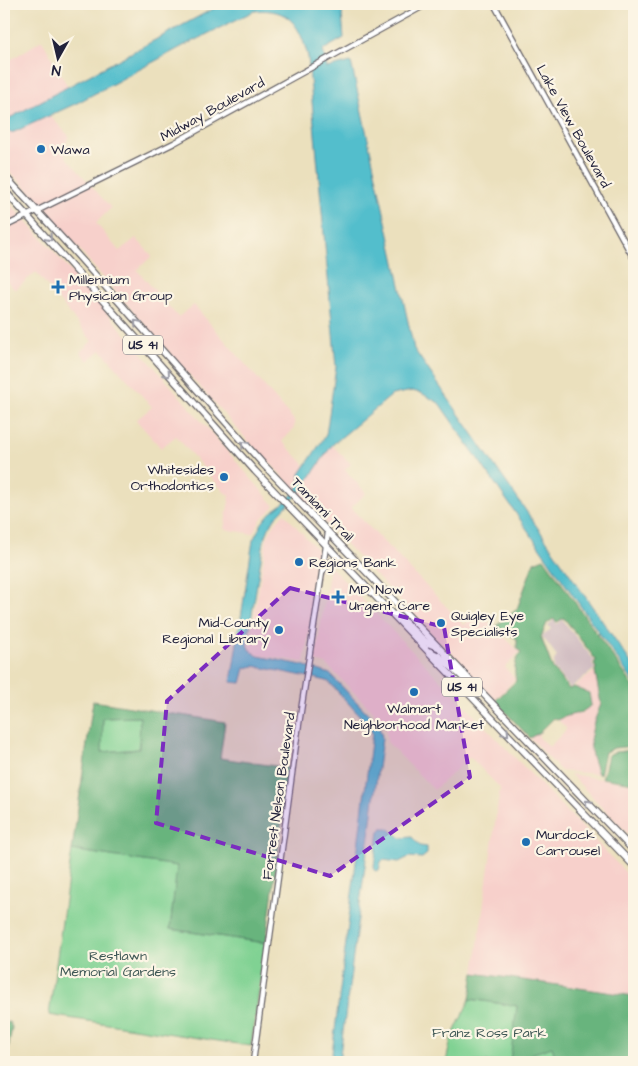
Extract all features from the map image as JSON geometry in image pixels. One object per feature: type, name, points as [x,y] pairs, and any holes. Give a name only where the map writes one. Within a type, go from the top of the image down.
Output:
[{"type":"main road","name":"Tamiami Trail","points":[[4,174],[273,476],[633,850]]},
{"type":"main road","name":"Tamiami Trail","points":[[4,190],[282,500],[634,866]]},
{"type":"main road","points":[[241,456],[256,464],[262,464]]},
{"type":"main road","points":[[255,471],[262,471],[273,476]]},
{"type":"main road","points":[[323,570],[331,562],[341,561]]},
{"type":"main road","points":[[379,600],[427,643],[438,647]]},
{"type":"main road","points":[[428,651],[439,656],[462,678],[482,693]]},
{"type":"main road","points":[[624,856],[633,850]]},
{"type":"street","name":"Midway Boulevard","points":[[4,228],[174,143],[427,4]]},
{"type":"street","name":"Lake View Boulevard","points":[[494,4],[634,259]]},
{"type":"street","name":"Forrest Nelson Boulevard","points":[[254,1062],[306,678],[328,534]]},
{"type":"highlighted area","points":[[290,588],[444,627],[470,777],[330,876],[156,823],[167,701]]},
{"type":"shaded area","points":[[42,40],[68,87],[4,121],[4,64]]},
{"type":"shaded area","points":[[50,116],[69,136],[64,148],[66,157],[111,208],[96,223],[119,251],[136,238],[152,256],[137,270],[178,317],[194,305],[293,419],[295,424],[293,430],[282,441],[305,465],[300,474],[300,482],[296,491],[263,458],[176,360],[93,266],[40,202],[4,166],[4,133],[14,132]]},
{"type":"shaded area","points":[[4,197],[50,247],[275,506],[262,518],[253,534],[224,529],[230,495],[224,492],[176,436],[161,448],[136,420],[152,407],[101,350],[88,361],[80,352],[92,341],[36,272],[15,290],[4,278]]},
{"type":"shaded area","points":[[332,445],[351,464],[345,470],[366,493],[351,508],[464,625],[478,612],[520,652],[505,667],[515,679],[495,700],[298,494]]},
{"type":"shaded area","points":[[284,513],[321,554],[304,662],[258,655],[251,650],[249,645],[267,538],[274,524]]},
{"type":"shaded area","points":[[330,566],[634,881],[634,996],[474,973],[500,788],[470,757],[434,790],[387,742],[385,724],[326,664],[315,661]]},
{"type":"shaded area","points":[[554,620],[557,624],[562,620],[595,661],[592,663],[595,669],[570,688],[554,668],[554,661],[557,656],[542,636],[551,629],[548,625]]},
{"type":"shaded area","points":[[595,671],[601,704],[594,722],[592,756],[598,774],[561,771],[530,738],[541,731],[538,736],[550,746],[566,730],[558,720],[567,715],[583,713],[589,693],[574,687]]},
{"type":"shaded area","points":[[570,774],[634,784],[634,840]]},
{"type":"green space","points":[[544,558],[634,687],[633,746],[614,748],[605,752],[600,774],[598,774],[592,756],[590,740],[601,704],[594,664],[596,660],[564,618],[557,622],[553,619],[547,623],[541,637],[553,669],[569,689],[574,687],[589,693],[591,705],[579,713],[558,720],[554,718],[541,731],[530,738],[495,701],[516,681],[515,666],[521,653],[517,647],[517,639],[496,626],[517,609],[534,562]]},
{"type":"green space","points":[[93,701],[225,722],[220,758],[289,768],[266,943],[170,929],[177,866],[72,850]],"holes":[[[140,717],[139,749],[102,752],[103,718]]]},
{"type":"green space","points":[[140,717],[139,749],[101,752],[103,718]]},
{"type":"green space","points":[[633,750],[634,783],[602,778],[608,755],[615,752]]},
{"type":"green space","name":"Restlawn Memorial Gardens","points":[[72,850],[178,866],[170,929],[266,943],[251,1046],[49,1015]]},
{"type":"green space","points":[[474,973],[634,996],[634,1062],[557,1062],[552,1047],[531,1054],[527,1062],[510,1061],[517,1006],[470,999]]},
{"type":"green space","name":"Franz Ross Park","points":[[470,999],[634,1023],[634,1062],[446,1062],[451,1039]]},
{"type":"green space","points":[[9,1022],[12,1027],[6,1062],[4,1062],[4,1023]]},
{"type":"water","points":[[222,4],[345,4],[342,14],[344,38],[323,50],[327,68],[351,62],[414,349],[634,667],[634,683],[439,403],[421,393],[412,391],[392,395],[332,445],[300,492],[275,518],[264,541],[247,645],[258,656],[302,665],[330,674],[375,721],[382,738],[339,1062],[331,1062],[372,734],[370,727],[329,682],[254,666],[245,668],[241,683],[231,682],[253,540],[270,513],[296,491],[300,482],[300,474],[326,435],[336,367],[308,57],[305,46],[297,28],[285,16],[276,12],[254,11],[185,45],[77,103],[14,132],[4,133],[4,121]]},
{"type":"water","points":[[382,828],[388,828],[401,838],[412,837],[420,846],[427,847],[427,854],[422,858],[409,857],[399,862],[383,860],[379,870],[375,871],[379,831]]},
{"type":"place","name":"Wawa","points":[[41,149]]},
{"type":"place","name":"Millennium Physician Group","points":[[58,287]]},
{"type":"place","name":"Whitesides Orthodontics","points":[[224,477]]},
{"type":"place","name":"Regions Bank","points":[[299,562]]},
{"type":"place","name":"MD Now Urgent Care","points":[[338,597]]},
{"type":"place","name":"Quigley Eye Specialists","points":[[441,623]]},
{"type":"place","name":"Mid-County Regional Library","points":[[279,630]]},
{"type":"place","name":"Walmart Neighborhood Market","points":[[414,692]]},
{"type":"place","name":"Murdock Carrousel","points":[[526,842]]}]
